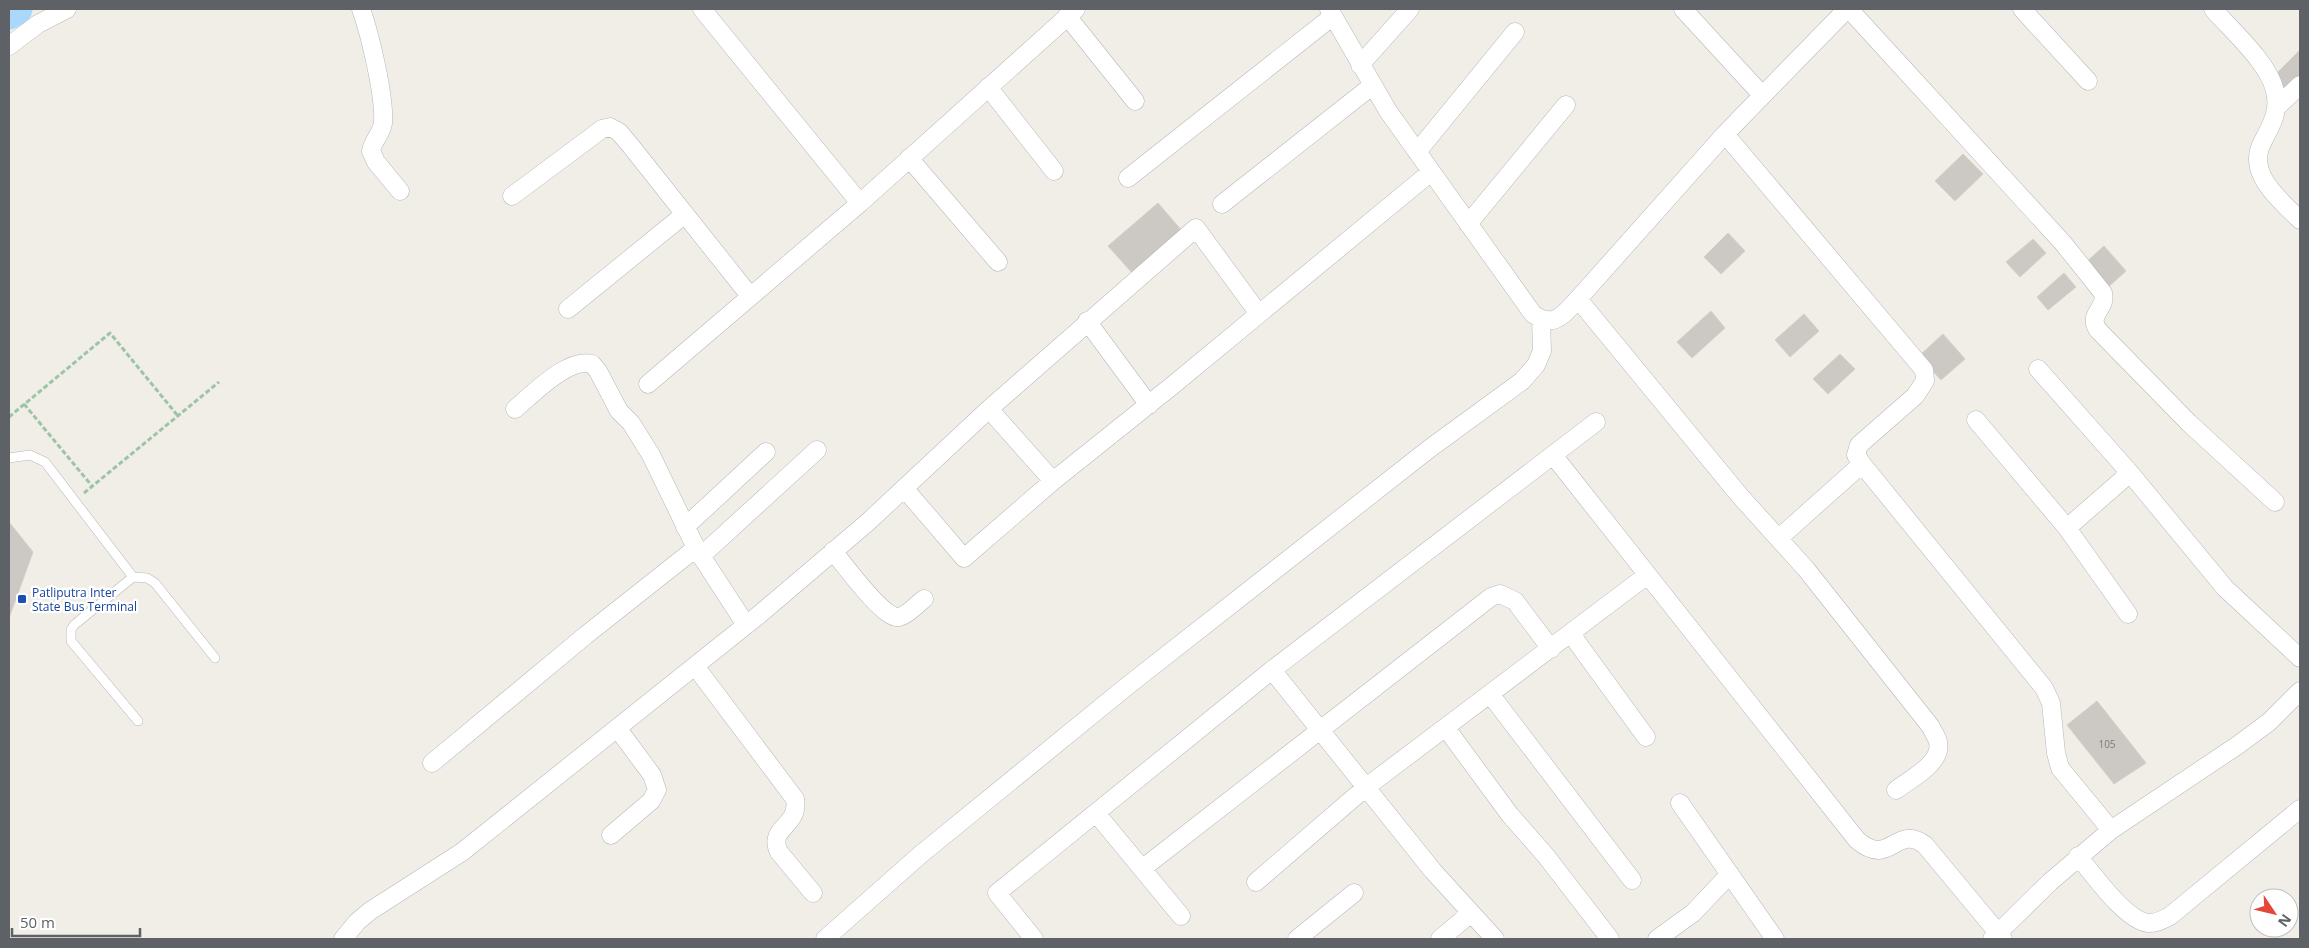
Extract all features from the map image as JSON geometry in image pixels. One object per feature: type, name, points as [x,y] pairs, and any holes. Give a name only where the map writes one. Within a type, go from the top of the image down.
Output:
[{"type":"street","points":[[9,46],[38,24],[66,9]]},
{"type":"street","points":[[361,9],[373,56],[383,112],[383,125],[371,151],[376,162],[400,191]]},
{"type":"street","points":[[702,9],[860,202]]},
{"type":"street","points":[[1360,65],[1410,9]]},
{"type":"street","points":[[1683,9],[1762,95]]},
{"type":"street","points":[[1128,178],[1331,12],[1360,65],[1430,172],[1533,314],[1541,320],[1553,321],[1565,313],[1578,299],[1725,134],[1848,9],[2056,236],[2103,293],[2102,307],[2094,317],[2094,323],[2098,330],[2189,423],[2275,502]]},
{"type":"street","points":[[2022,9],[2088,81]]},
{"type":"street","points":[[2213,9],[2266,70],[2275,89],[2277,107],[2273,123],[2261,144],[2257,160],[2262,176],[2275,196],[2300,220]]},
{"type":"street","points":[[648,384],[860,202],[1072,13],[1135,101]]},
{"type":"street","points":[[1417,152],[1516,32]]},
{"type":"street","points":[[1222,204],[1373,85]]},
{"type":"street","points":[[2277,107],[2300,85]]},
{"type":"street","points":[[988,87],[1054,172]]},
{"type":"street","points":[[1468,224],[1566,105]]},
{"type":"street","points":[[512,196],[602,129],[610,127],[619,132],[630,145],[750,296]]},
{"type":"street","points":[[1725,134],[1924,370],[1925,381],[1915,396],[1859,445],[1856,455],[2044,688],[2051,703],[2056,753],[2060,768],[2111,830]]},
{"type":"street","points":[[909,158],[998,262]]},
{"type":"street","points":[[904,488],[964,558],[1053,481],[1149,405],[1430,172]]},
{"type":"street","points":[[568,309],[685,214]]},
{"type":"street","points":[[343,939],[357,922],[384,900],[462,852],[746,625],[833,552],[1087,321],[1196,228],[1258,314]]},
{"type":"street","points":[[1578,299],[1740,496],[1779,538],[1833,602],[1931,727],[1938,741],[1938,752],[1930,764],[1896,790]]},
{"type":"street","points":[[825,939],[920,855],[1126,687],[1429,449],[1522,381],[1536,365],[1542,351],[1541,320]]},
{"type":"street","points":[[1087,321],[1149,405]]},
{"type":"street","points":[[515,409],[565,369],[577,363],[592,364],[598,371],[619,411],[631,423],[651,455],[662,474],[698,552],[746,625]]},
{"type":"street","points":[[2038,369],[2130,473],[2226,588],[2300,658]]},
{"type":"street","points":[[989,409],[1053,481]]},
{"type":"street","points":[[1976,420],[2067,528],[2128,614]]},
{"type":"street","points":[[1034,939],[997,894],[1272,670],[1596,422]]},
{"type":"street","points":[[432,763],[593,629],[698,552],[818,450]]},
{"type":"street","points":[[685,527],[766,452]]},
{"type":"street","points":[[1553,455],[1646,576],[1857,840],[1868,849],[1879,852],[1908,838],[1917,839],[1925,845],[1998,937],[2078,856],[2111,830],[2238,745],[2269,722],[2300,692]]},
{"type":"street","points":[[1779,538],[1862,464]]},
{"type":"street","points":[[2067,528],[2130,473]]},
{"type":"street","points":[[833,552],[878,604],[892,617],[897,618],[924,599]]},
{"type":"street","points":[[1256,882],[1365,788],[1646,576]]},
{"type":"street","points":[[1142,868],[1491,597],[1500,594],[1515,601],[1551,649]]},
{"type":"street","points":[[1571,634],[1646,737]]},
{"type":"street","points":[[696,666],[795,799],[797,809],[793,819],[778,834],[775,839],[776,845],[813,892]]},
{"type":"street","points":[[1272,670],[1318,730],[1433,871],[1495,939]]},
{"type":"street","points":[[1490,694],[1632,880]]},
{"type":"street","points":[[1446,728],[1510,815],[1546,856],[1610,939]]},
{"type":"street","points":[[611,835],[651,801],[657,790],[652,775],[618,729]]},
{"type":"street","points":[[1680,803],[1775,939]]},
{"type":"street","points":[[2078,856],[2127,911],[2139,920],[2150,924],[2170,916],[2300,810]]},
{"type":"street","points":[[1096,813],[1181,916]]},
{"type":"street","points":[[1658,939],[1693,913],[1730,874]]},
{"type":"street","points":[[1297,939],[1354,893]]},
{"type":"street","points":[[1440,939],[1471,913]]},
{"type":"lane","points":[[9,458],[30,455],[45,462],[133,577]]},
{"type":"lane","points":[[138,721],[71,641],[70,636],[74,625],[133,577],[147,578],[155,584],[215,658]]},
{"type":"path","points":[[9,416],[110,333],[178,416]]},
{"type":"path","points":[[75,500],[219,382]]},
{"type":"path","points":[[24,404],[92,486]]},
{"type":"building","points":[[2300,50],[2300,76],[2286,89],[2274,76]]},
{"type":"building","points":[[1963,154],[1983,174],[1955,201],[1935,181]]},
{"type":"building","points":[[1158,203],[1183,232],[1134,275],[1108,246]]},
{"type":"building","points":[[1728,233],[1745,251],[1721,274],[1704,257]]},
{"type":"building","points":[[2033,239],[2046,253],[2020,277],[2006,262]]},
{"type":"building","points":[[2104,246],[2126,271],[2106,289],[2084,264]]},
{"type":"building","points":[[2064,273],[2076,287],[2048,310],[2037,297]]},
{"type":"building","points":[[1711,311],[1725,328],[1692,358],[1677,342]]},
{"type":"building","points":[[1804,314],[1819,331],[1790,357],[1775,340]]},
{"type":"building","points":[[1943,334],[1965,359],[1941,380],[1919,356]]},
{"type":"building","points":[[1840,354],[1855,369],[1828,394],[1813,379]]},
{"type":"building","points":[[9,522],[33,552],[9,618]]},
{"type":"building","points":[[2097,701],[2146,763],[2114,784],[2067,725]]},
{"type":"waterway","points":[[9,14],[17,9]]},
{"type":"place","name":"Patliputra Inter State Bus Terminal","points":[[22,599]]}]
